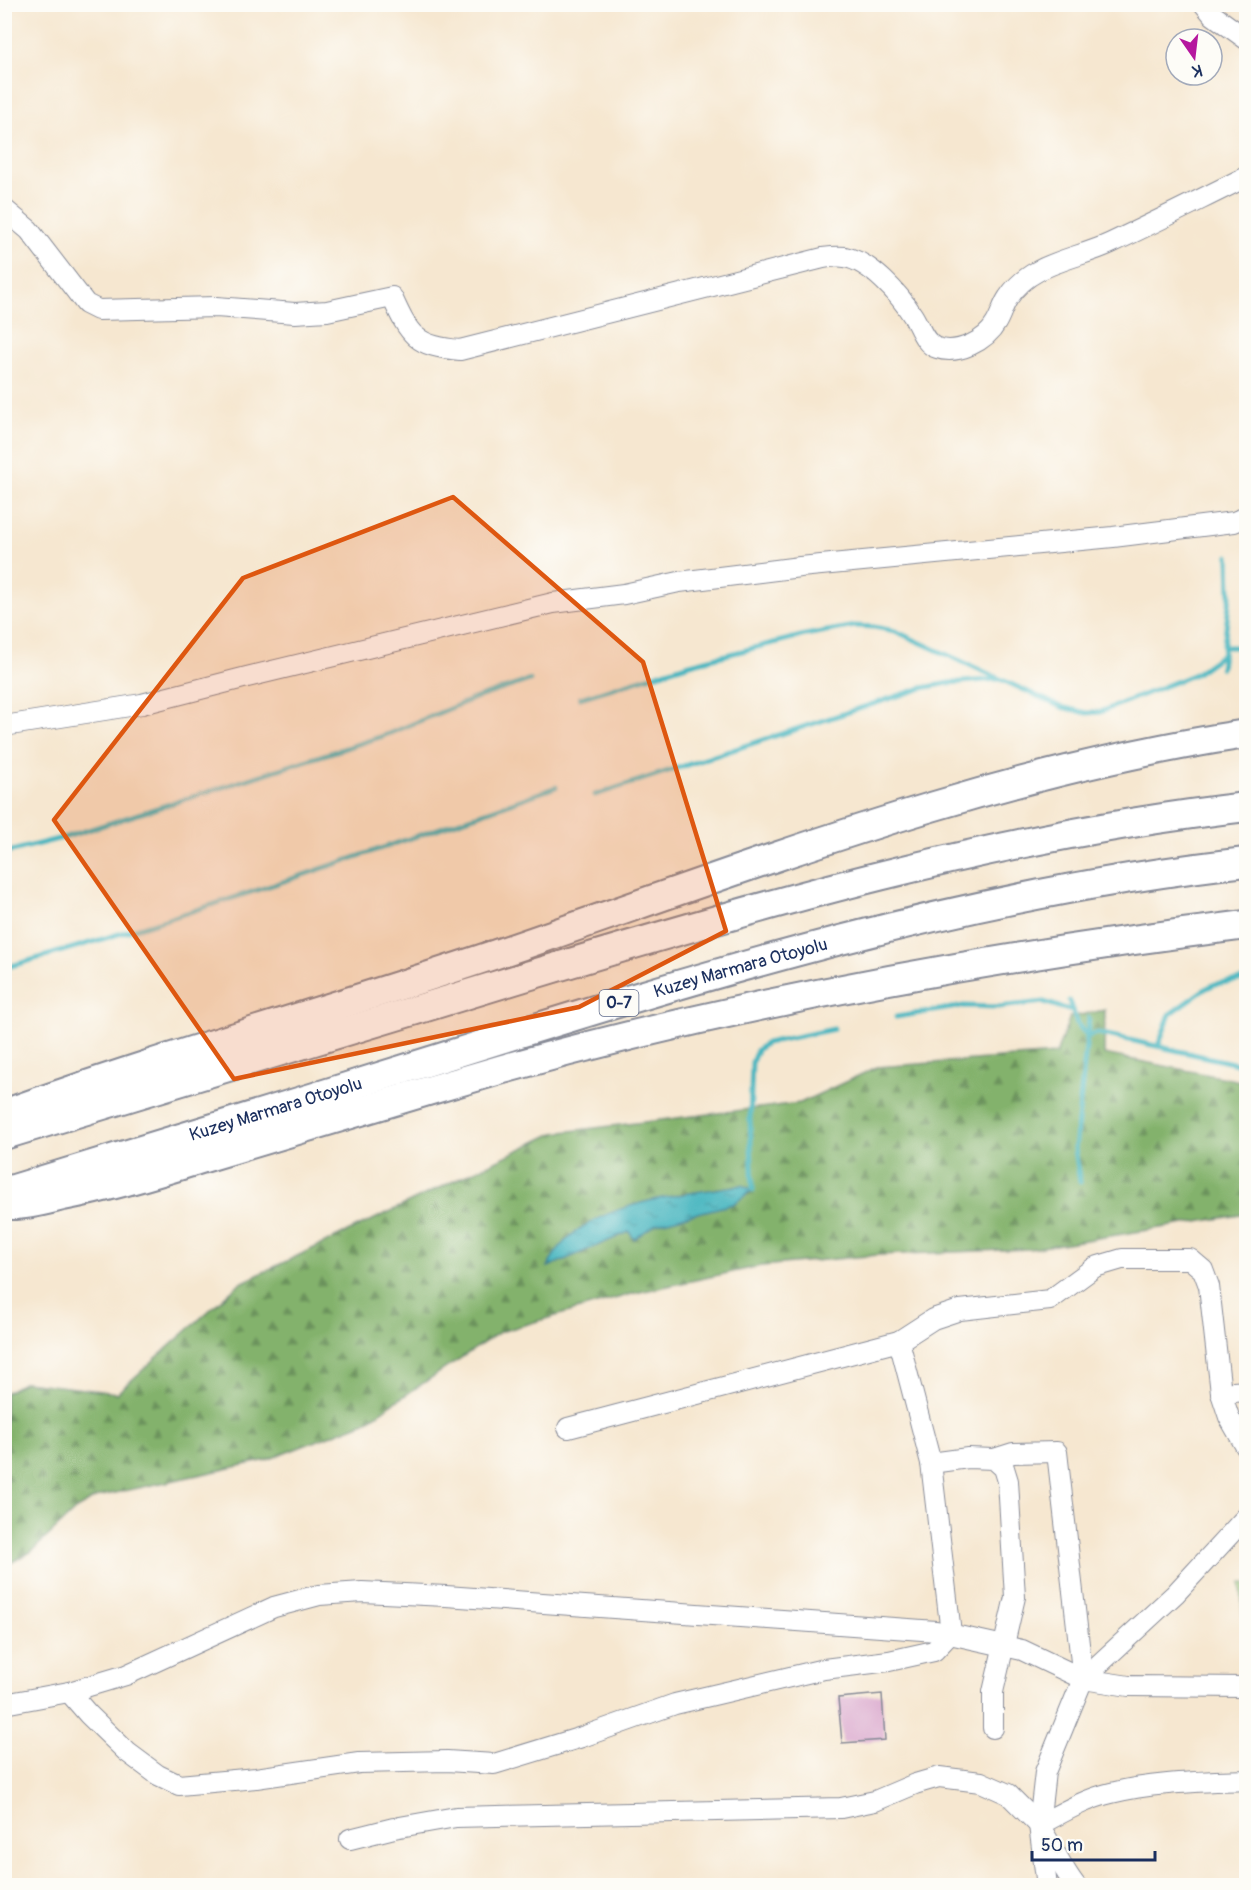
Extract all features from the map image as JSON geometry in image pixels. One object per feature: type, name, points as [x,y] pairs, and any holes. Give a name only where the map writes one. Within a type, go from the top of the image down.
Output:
[{"type":"highway","points":[[852,832],[931,794],[1116,744],[1246,714]]},
{"type":"highway","points":[[4,1114],[198,1048],[421,980],[915,811],[1043,776],[1167,748],[1246,734]]},
{"type":"highway","points":[[4,1135],[657,936],[811,894],[947,860],[1081,832],[1246,807]]},
{"type":"highway","name":"Kuzey Marmara Otoyolu","points":[[4,1192],[712,975],[987,906],[1122,880],[1246,861]]},
{"type":"highway","points":[[4,1204],[16,1206],[113,1186],[346,1115],[601,1043],[762,1006],[867,984],[1068,949],[1246,925]]},
{"type":"highway","points":[[1068,949],[1174,948],[1246,943]]},
{"type":"street","points":[[1204,4],[1213,15],[1246,39]]},
{"type":"street","points":[[4,209],[29,230],[86,304],[98,310],[216,307],[295,313],[327,311],[392,297],[406,328],[417,338],[430,346],[460,350],[822,258],[837,257],[860,262],[886,283],[902,300],[927,340],[933,346],[949,350],[972,343],[987,335],[1014,289],[1025,278],[1040,269],[1108,245],[1246,177]]},
{"type":"street","points":[[4,726],[142,704],[553,603],[624,594],[679,582],[801,567],[1113,537],[1234,522],[1246,517]]},
{"type":"street","points":[[568,1428],[898,1341],[933,1319],[960,1310],[1050,1300],[1095,1267],[1122,1259],[1190,1259],[1203,1270],[1209,1286],[1221,1393],[1229,1417],[1246,1447]]},
{"type":"street","points":[[898,1341],[931,1463],[951,1633]]},
{"type":"street","points":[[1221,1393],[1246,1391]]},
{"type":"street","points":[[931,1463],[968,1458],[994,1458],[1013,1453],[1057,1452],[1083,1679]]},
{"type":"street","points":[[993,1728],[993,1692],[1015,1597],[1008,1481],[1004,1468],[994,1458]]},
{"type":"street","points":[[1047,1886],[1038,1825],[1045,1772],[1083,1679],[1175,1594],[1246,1517]]},
{"type":"street","points":[[4,1704],[69,1692],[126,1675],[274,1607],[319,1595],[362,1592],[446,1596],[951,1633],[1022,1650],[1083,1679],[1129,1686],[1246,1687]]},
{"type":"street","points":[[69,1692],[127,1752],[159,1775],[179,1785],[256,1778],[359,1763],[447,1761],[494,1764],[582,1737],[675,1704],[824,1669],[889,1661],[934,1651],[951,1633]]},
{"type":"street","points":[[350,1839],[456,1817],[841,1808],[875,1801],[915,1784],[939,1778],[981,1782],[1008,1794],[1038,1825],[1076,1886]]},
{"type":"street","points":[[1038,1825],[1080,1804],[1110,1793],[1186,1782],[1246,1780]]},
{"type":"highlighted area","points":[[453,497],[643,662],[726,931],[579,1007],[234,1079],[54,820],[243,578]]},
{"type":"green space","points":[[1105,1010],[1104,1054],[1246,1082],[1246,1214],[1030,1249],[878,1255],[761,1266],[635,1293],[500,1332],[365,1422],[267,1460],[97,1497],[78,1508],[31,1552],[5,1566],[5,1393],[25,1382],[117,1393],[239,1284],[554,1133],[800,1103],[877,1067],[1056,1054],[1070,1017]]},
{"type":"green space","points":[[1241,1583],[1246,1583],[1246,1655],[1245,1655]]},
{"type":"water","points":[[742,1185],[753,1190],[733,1204],[656,1224],[634,1239],[629,1232],[548,1267],[561,1245],[581,1228],[605,1215],[661,1198]]},
{"type":"building","points":[[882,1694],[885,1740],[842,1743],[838,1698]]},
{"type":"waterway","points":[[1221,668],[1230,596],[1229,556]]},
{"type":"waterway","points":[[580,698],[690,664],[805,635],[855,626],[895,631],[1061,707],[1087,713],[1100,712],[1195,674],[1223,654]]},
{"type":"waterway","points":[[1224,647],[1246,647]]},
{"type":"waterway","points":[[595,795],[922,688],[949,683],[999,679]]},
{"type":"waterway","points":[[4,853],[66,837],[383,736],[473,699],[530,680]]},
{"type":"waterway","points":[[4,968],[282,882],[556,787]]},
{"type":"waterway","points":[[1158,1046],[1170,1014],[1215,984],[1246,979]]},
{"type":"waterway","points":[[1069,1001],[1077,1024],[1088,1036]]},
{"type":"waterway","points":[[896,1017],[964,1006],[998,1007],[1044,1002],[1072,1011]]},
{"type":"waterway","points":[[1080,1182],[1075,1149],[1089,1018]]},
{"type":"waterway","points":[[753,1190],[750,1120],[752,1062],[757,1050],[766,1043],[834,1029]]},
{"type":"waterway","points":[[1089,1036],[1098,1033],[1246,1066]]}]
